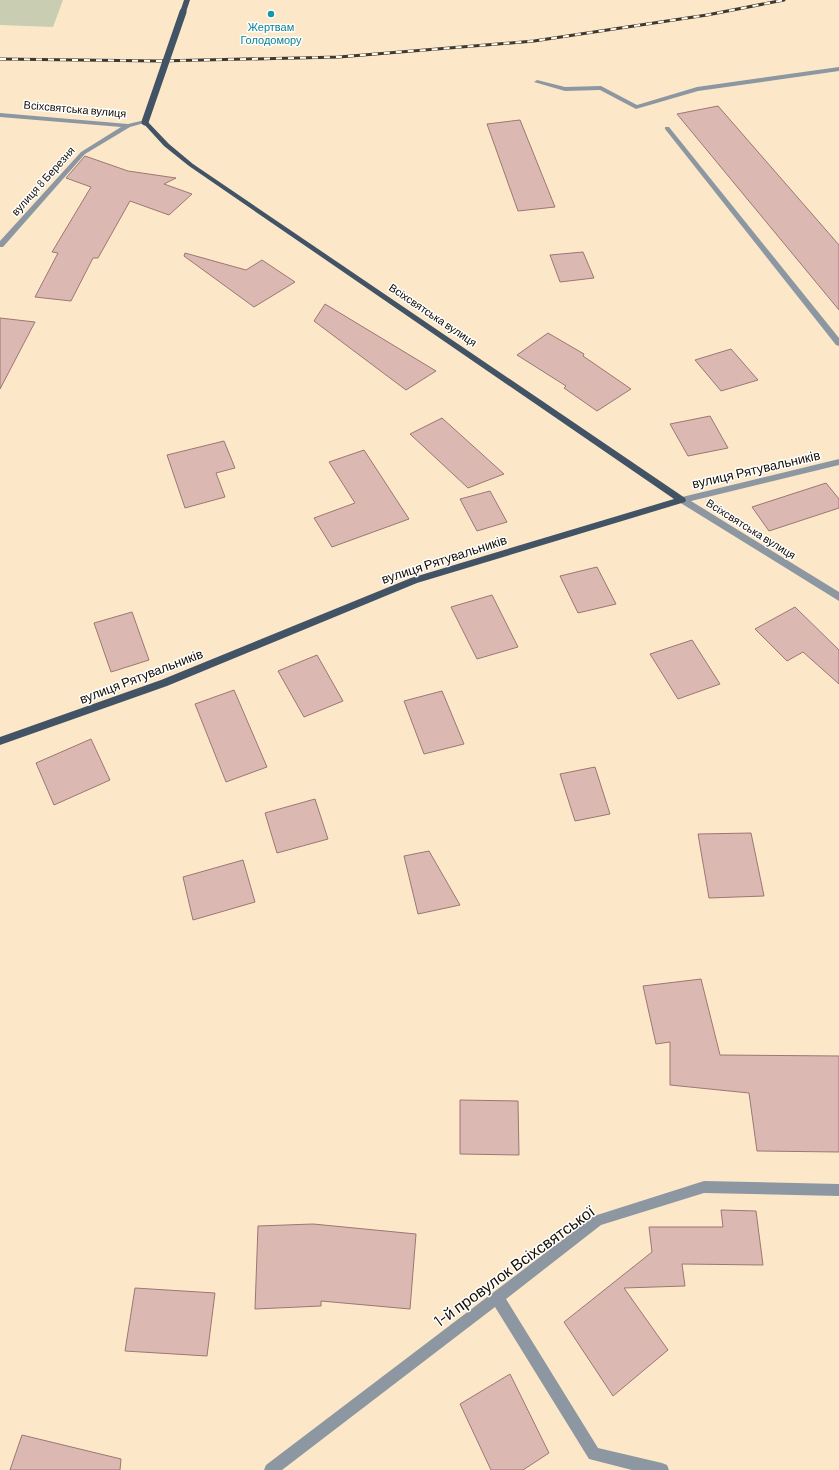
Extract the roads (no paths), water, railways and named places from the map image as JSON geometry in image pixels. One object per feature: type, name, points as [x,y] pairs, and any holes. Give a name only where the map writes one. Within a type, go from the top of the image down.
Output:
[{"type":"main road","points":[[145,122],[187,0]]},
{"type":"main road","name":"Всіхсвятська вулиця","points":[[145,122],[158,138],[191,165],[682,500]]},
{"type":"main road","name":"вулиця Рятувальників","points":[[0,741],[164,683],[414,580],[682,500]]},
{"type":"street","points":[[537,82],[564,89],[601,88],[636,107],[697,89],[839,69]]},
{"type":"street","name":"Всіхсвятська вулиця","points":[[0,115],[128,126],[145,122]]},
{"type":"street","name":"вулиця 8 Березня","points":[[0,245],[83,153],[128,126]]},
{"type":"street","points":[[667,128],[839,343]]},
{"type":"street","name":"вулиця Рятувальників","points":[[682,500],[839,462]]},
{"type":"street","name":"Всіхсвятська вулиця","points":[[682,500],[839,597]]},
{"type":"street","name":"1-й провулок Всіхсвятської","points":[[272,1470],[598,1220],[704,1187],[839,1190]]},
{"type":"street","points":[[497,1297],[594,1454],[662,1470]]},
{"type":"railway","points":[[0,59],[159,61],[339,57],[534,41],[707,15],[784,0]]},
{"type":"place","name":"Жертвам Голодомору","points":[[271,14]]}]
